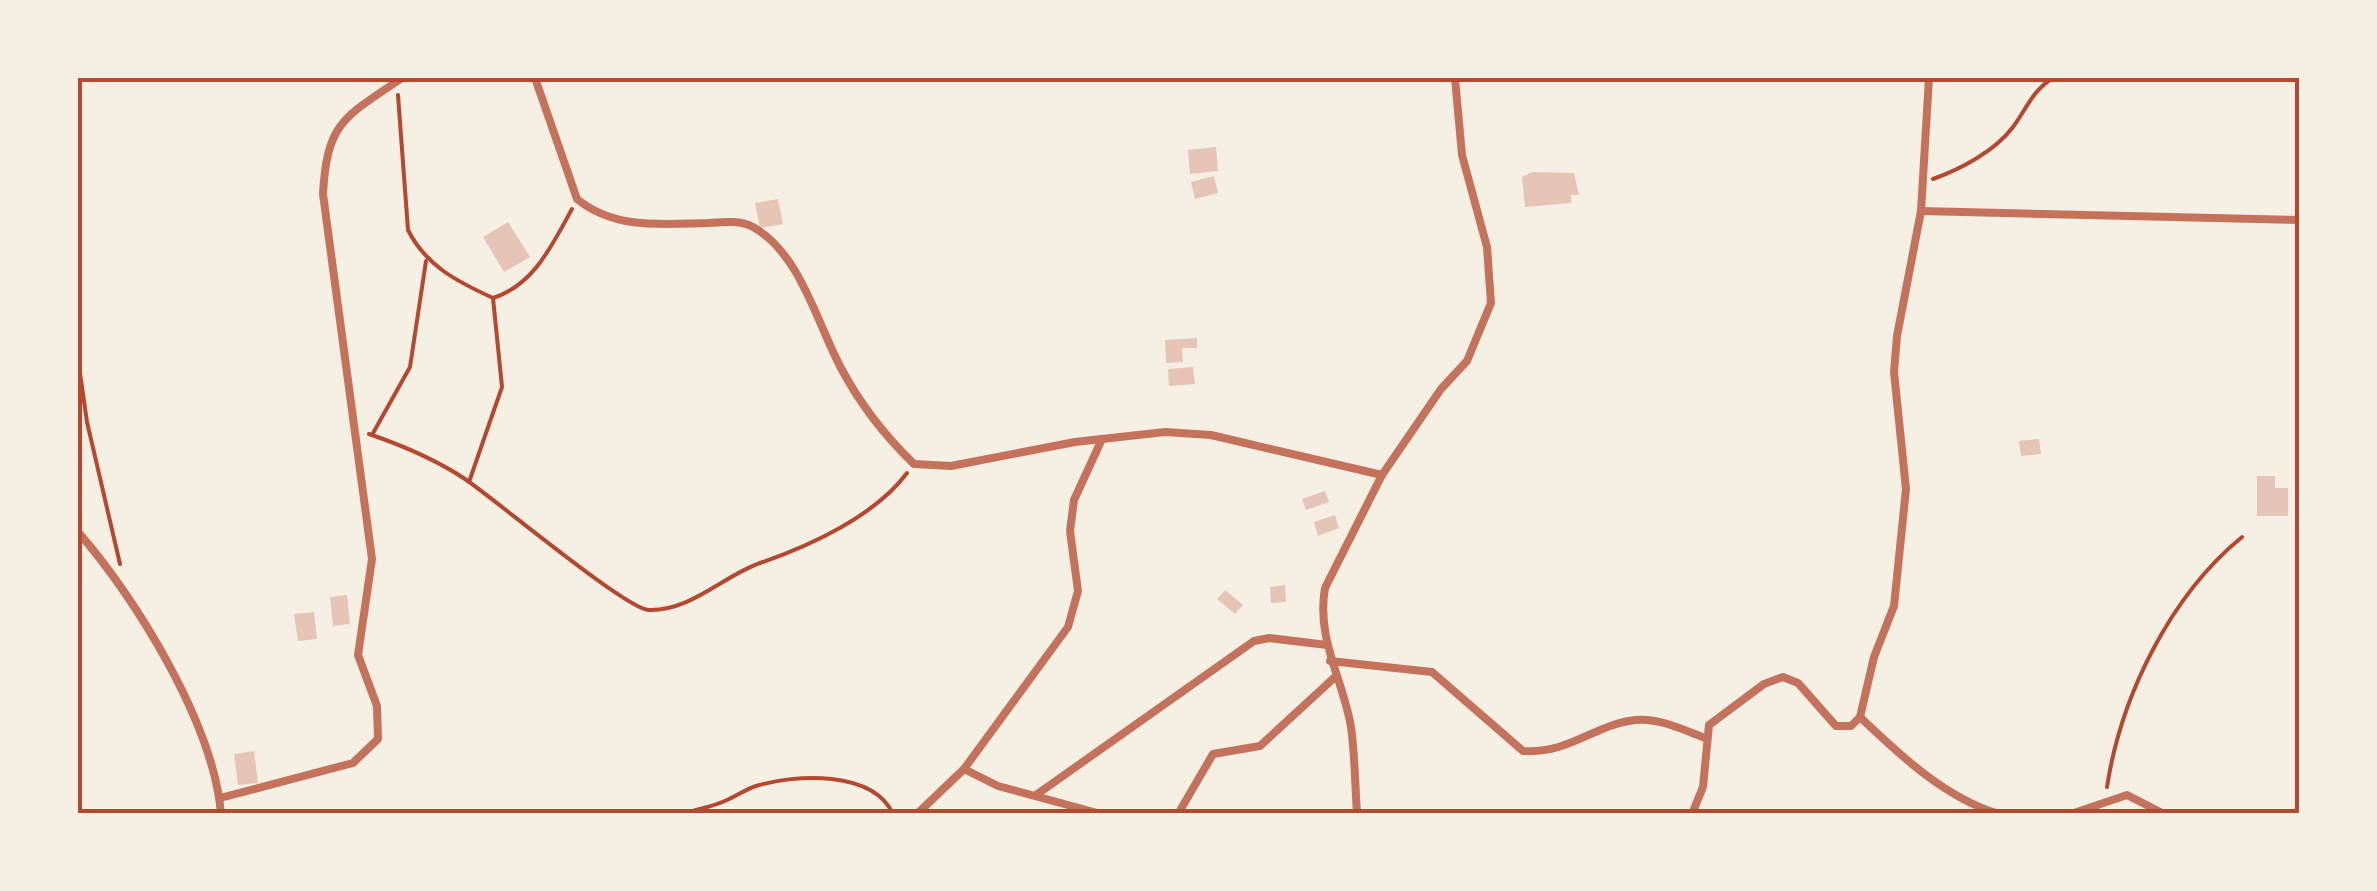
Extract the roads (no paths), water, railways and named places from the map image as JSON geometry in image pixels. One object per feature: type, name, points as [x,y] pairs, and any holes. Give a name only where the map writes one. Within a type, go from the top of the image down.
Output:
[{"type":"street","points":[[534,78],[577,199],[592,211],[637,224],[735,222],[754,228],[783,255],[842,370],[884,434],[914,464],[951,466],[1165,432],[1211,435],[1382,474]]},
{"type":"street","points":[[1356,814],[1351,727],[1327,645],[1322,607],[1326,588],[1382,474],[1441,389],[1467,360],[1491,302],[1486,246],[1462,154],[1456,78]]},
{"type":"street","points":[[1692,814],[1702,787],[1705,738],[1720,714],[1783,677],[1798,683],[1836,726],[1851,726],[1860,716],[1874,657],[1894,606],[1906,489],[1896,408],[1896,336],[1921,211],[1928,78]]},
{"type":"street","points":[[220,798],[354,764],[371,751],[378,738],[377,706],[358,655],[372,559],[323,194],[328,144],[338,125],[400,79]]},
{"type":"street","points":[[1921,211],[2300,220]]},
{"type":"street","points":[[917,814],[964,769],[1077,609],[1070,531],[1074,500],[1102,439]]},
{"type":"street","points":[[78,532],[124,589],[191,714],[222,814]]},
{"type":"street","points":[[1036,795],[1254,641],[1268,638],[1327,645]]},
{"type":"street","points":[[1330,661],[1432,672],[1523,751],[1570,746],[1634,720],[1650,720],[1705,738]]},
{"type":"street","points":[[1178,814],[1213,754],[1260,746],[1334,678]]},
{"type":"street","points":[[1860,716],[1971,806],[1999,814]]},
{"type":"street","points":[[964,769],[998,786],[1101,814]]},
{"type":"street","points":[[2071,814],[2127,795],[2164,814]]}]
